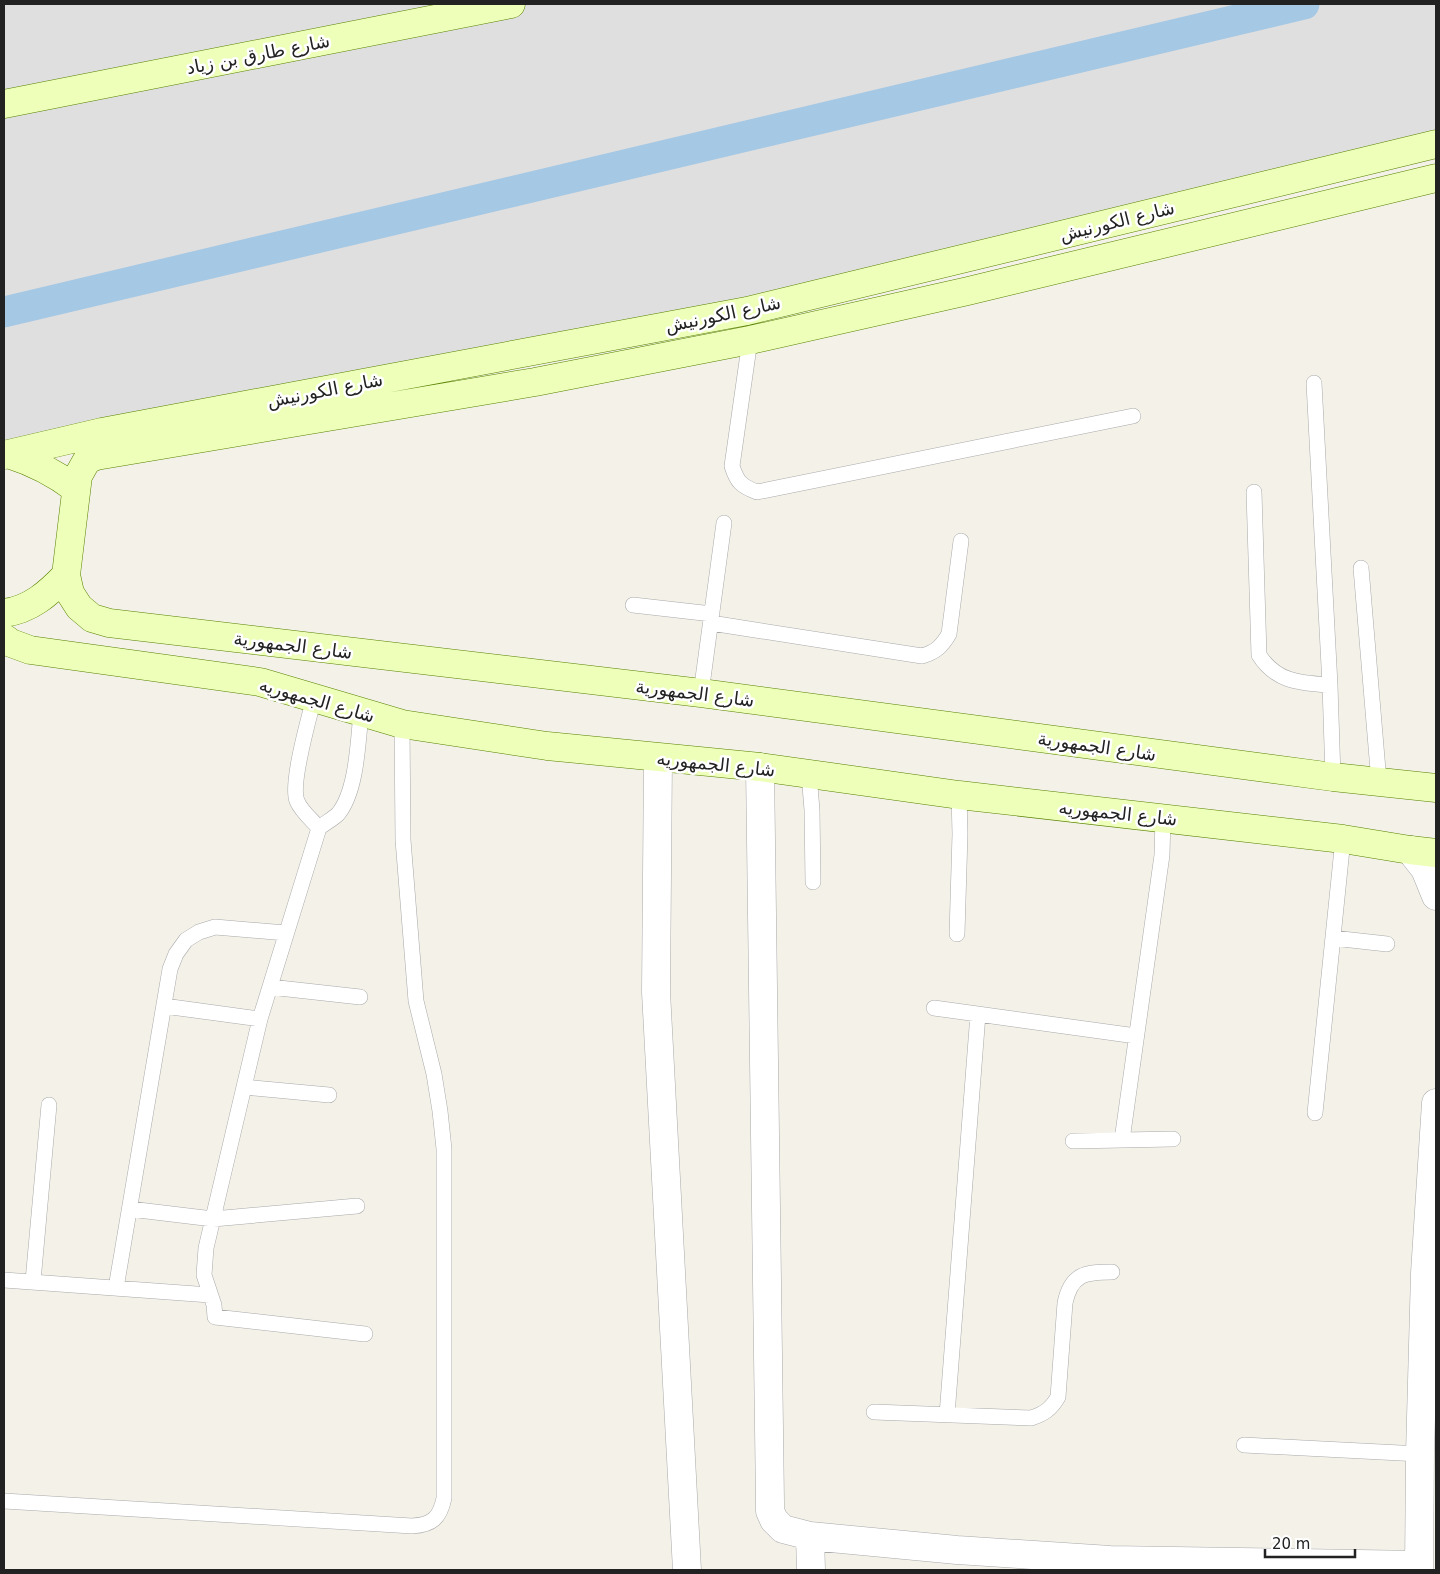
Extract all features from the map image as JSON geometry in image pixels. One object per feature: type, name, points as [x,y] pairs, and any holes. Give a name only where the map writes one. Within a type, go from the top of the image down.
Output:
[{"type":"main road","name":"شارع طارق بن زياد","points":[[4,104],[511,4]]},
{"type":"main road","name":"شارع الكورنيش","points":[[6,454],[111,430],[747,311],[1436,144]]},
{"type":"main road","name":"شارع الكورنيش","points":[[76,489],[82,467],[88,460],[96,456],[535,382],[750,340],[968,291],[1436,178]]},
{"type":"main road","points":[[6,454],[44,468],[61,477],[76,489]]},
{"type":"main road","name":"شارع الجمهورية","points":[[76,489],[66,575],[70,593],[79,607],[92,618],[109,623],[701,694],[1333,777],[1436,788]]},
{"type":"main road","points":[[4,613],[30,606],[49,593],[66,575]]},
{"type":"main road","name":"شارع الجمهوريه","points":[[4,638],[11,643],[30,650],[260,682],[402,724],[547,746],[760,768],[959,796],[1343,839],[1423,852]]},
{"type":"street","points":[[658,758],[656,992],[687,1570]]},
{"type":"street","points":[[760,768],[770,1511],[774,1520],[783,1529],[810,1536],[958,1560],[1110,1565],[1419,1568],[1428,1454],[1436,1103]]},
{"type":"street","points":[[1423,852],[1425,869],[1436,896]]},
{"type":"street","points":[[810,1536],[811,1570]]},
{"type":"lane","points":[[750,340],[732,466],[736,478],[745,488],[757,492],[1133,416]]},
{"type":"lane","points":[[1314,384],[1333,777]]},
{"type":"lane","points":[[1254,492],[1259,654],[1266,666],[1278,675],[1301,683],[1330,685]]},
{"type":"lane","points":[[701,694],[724,523]]},
{"type":"lane","points":[[633,605],[922,656],[934,652],[943,645],[949,634],[961,541]]},
{"type":"lane","points":[[1361,568],[1379,782]]},
{"type":"lane","points":[[314,698],[301,752],[295,793],[302,809],[319,828]]},
{"type":"lane","points":[[361,713],[357,760],[347,796],[337,815],[319,828],[260,1020],[213,1219],[204,1263],[204,1275],[216,1317],[365,1334]]},
{"type":"lane","points":[[4,1501],[412,1526],[424,1525],[434,1519],[441,1510],[444,1498],[444,1149],[434,1074],[421,1025],[415,992],[403,840],[402,724]]},
{"type":"lane","points":[[809,774],[812,810],[813,882]]},
{"type":"lane","points":[[957,934],[960,834],[959,796]]},
{"type":"lane","points":[[1122,1140],[1162,855],[1163,818]]},
{"type":"lane","points":[[1315,1113],[1343,839]]},
{"type":"lane","points":[[116,1288],[170,969],[176,954],[186,940],[199,932],[215,927],[286,933]]},
{"type":"lane","points":[[1333,938],[1387,944]]},
{"type":"lane","points":[[270,986],[360,997]]},
{"type":"lane","points":[[164,1006],[260,1020]]},
{"type":"lane","points":[[934,1008],[1136,1036]]},
{"type":"lane","points":[[947,1415],[978,1014]]},
{"type":"lane","points":[[244,1087],[329,1095]]},
{"type":"lane","points":[[33,1281],[48,1105]]},
{"type":"lane","points":[[1073,1141],[1174,1139]]},
{"type":"lane","points":[[130,1209],[213,1219],[357,1206]]},
{"type":"lane","points":[[874,1412],[1031,1418],[1043,1414],[1052,1407],[1058,1397],[1067,1293],[1072,1284],[1089,1272],[1112,1272]]},
{"type":"lane","points":[[4,1280],[210,1295]]},
{"type":"lane","points":[[1244,1445],[1428,1454]]},
{"type":"shaded area","points":[[4,4],[1436,4],[1436,159],[1288,194],[4,457]]},
{"type":"waterway","points":[[4,312],[1304,4]]}]
